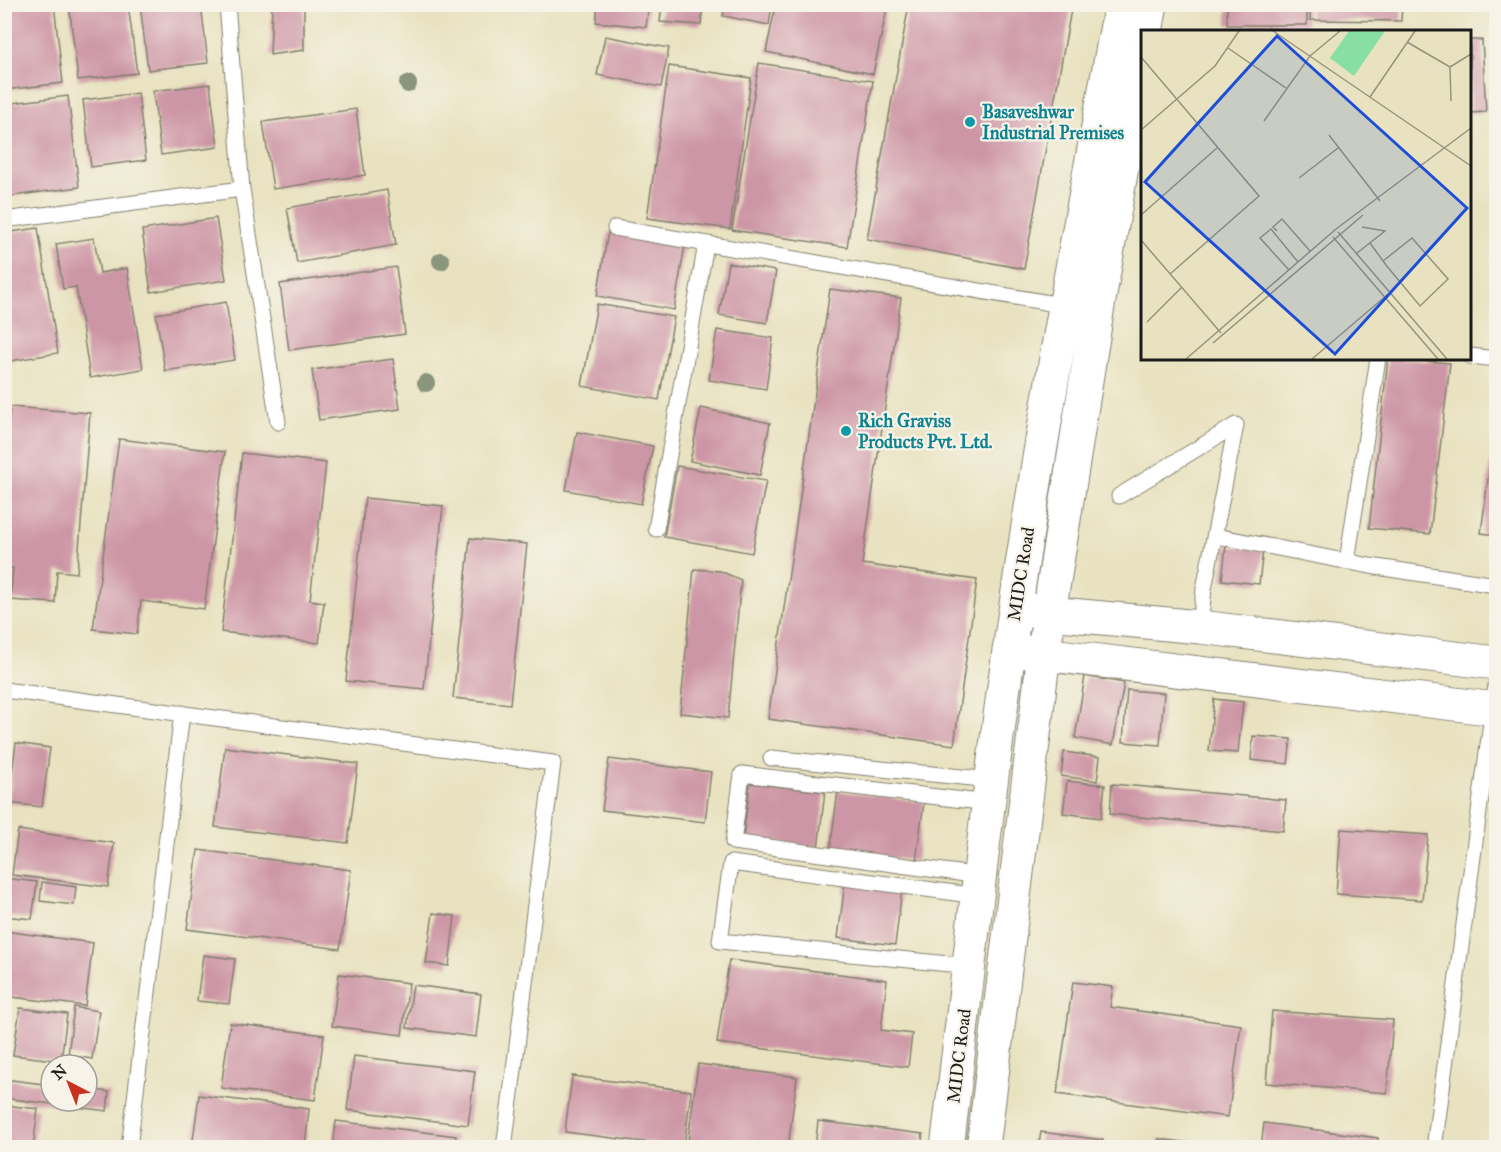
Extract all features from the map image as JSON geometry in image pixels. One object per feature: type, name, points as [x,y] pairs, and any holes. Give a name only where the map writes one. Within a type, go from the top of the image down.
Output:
[{"type":"main road","name":"MIDC Road","points":[[947,1148],[1016,607],[1065,306],[1121,4]]},
{"type":"main road","points":[[1146,30],[1151,4]]},
{"type":"main road","name":"MIDC Road","points":[[983,1148],[1049,613],[1097,312],[1141,63]]},
{"type":"main road","points":[[1016,607],[1049,613],[1200,627],[1497,663]]},
{"type":"main road","points":[[1010,650],[1495,701]]},
{"type":"lane","points":[[227,4],[242,189],[278,422]]},
{"type":"lane","points":[[4,220],[242,189]]},
{"type":"lane","points":[[615,228],[1097,312]]},
{"type":"lane","points":[[656,529],[706,243]]},
{"type":"lane","points":[[1471,356],[1497,359]]},
{"type":"lane","points":[[1347,562],[1378,360]]},
{"type":"lane","points":[[1119,496],[1236,425],[1204,589],[1200,627]]},
{"type":"lane","points":[[1216,536],[1347,562],[1497,585]]},
{"type":"lane","points":[[4,690],[553,763],[504,1148]]},
{"type":"lane","points":[[1434,1148],[1495,701]]},
{"type":"lane","points":[[129,1148],[182,713]]},
{"type":"lane","points":[[771,758],[991,791]]},
{"type":"lane","points":[[979,886],[733,842],[742,774],[991,791]]},
{"type":"lane","points":[[969,966],[720,941],[731,863],[979,886]]},
{"type":"building","points":[[54,4],[63,83],[5,90],[5,9]]},
{"type":"building","points":[[69,4],[128,4],[137,73],[78,80]]},
{"type":"building","points":[[140,4],[201,4],[208,63],[148,70]]},
{"type":"building","points":[[272,4],[304,4],[304,50],[270,55]]},
{"type":"building","points":[[598,4],[649,4],[646,27],[596,22]]},
{"type":"building","points":[[725,4],[772,4],[769,25],[723,16]]},
{"type":"building","points":[[776,4],[888,4],[873,74],[766,52]]},
{"type":"building","name":"Basaveshwar Industrial Premises","points":[[909,4],[1072,4],[1024,269],[867,239]]},
{"type":"building","points":[[1227,4],[1307,4],[1307,25],[1227,25]]},
{"type":"building","points":[[1310,4],[1402,4],[1401,21],[1310,20]]},
{"type":"building","points":[[662,5],[703,5],[701,25],[660,22]]},
{"type":"building","points":[[605,36],[669,48],[661,87],[597,75]]},
{"type":"building","points":[[1471,40],[1482,40],[1486,112],[1471,113]]},
{"type":"building","points":[[759,63],[873,81],[847,247],[732,230]]},
{"type":"building","points":[[669,66],[751,78],[730,229],[647,218]]},
{"type":"building","points":[[210,84],[218,147],[161,155],[153,91]]},
{"type":"building","points":[[138,93],[146,160],[91,167],[83,100]]},
{"type":"building","points":[[68,96],[79,187],[5,197],[4,104]]},
{"type":"building","points":[[356,109],[365,175],[273,189],[263,122]]},
{"type":"building","points":[[387,190],[396,245],[297,263],[287,208]]},
{"type":"building","points":[[216,218],[226,280],[151,292],[142,230]]},
{"type":"building","points":[[38,228],[58,353],[4,362],[4,233]]},
{"type":"building","points":[[608,232],[685,245],[674,310],[597,296]]},
{"type":"building","points":[[94,238],[100,273],[127,268],[143,369],[90,378],[76,287],[63,289],[56,244]]},
{"type":"building","points":[[728,263],[776,271],[767,323],[719,315]]},
{"type":"building","points":[[396,267],[405,334],[289,350],[280,284]]},
{"type":"building","name":"Rich Graviss Products Pvt. Ltd.","points":[[830,289],[901,298],[862,564],[977,580],[954,745],[768,719]]},
{"type":"building","points":[[226,302],[235,360],[165,371],[156,314]]},
{"type":"building","points":[[597,304],[674,317],[659,400],[582,386]]},
{"type":"building","points":[[717,330],[773,338],[766,389],[709,380]]},
{"type":"building","points":[[393,359],[400,409],[319,420],[312,370]]},
{"type":"building","points":[[1388,360],[1450,363],[1430,534],[1369,528]]},
{"type":"building","points":[[10,407],[90,413],[77,573],[57,571],[55,603],[10,600],[13,568],[4,567],[4,476]]},
{"type":"building","points":[[701,408],[770,423],[760,475],[690,461]]},
{"type":"building","points":[[1496,425],[1496,535],[1481,533]]},
{"type":"building","points":[[577,432],[653,446],[641,504],[566,490]]},
{"type":"building","points":[[119,439],[225,452],[204,609],[141,601],[137,634],[93,629]]},
{"type":"building","points":[[242,453],[326,463],[310,600],[324,602],[319,643],[221,632]]},
{"type":"building","points":[[677,466],[766,481],[752,553],[664,537]]},
{"type":"building","points":[[365,498],[443,506],[424,689],[346,681]]},
{"type":"building","points":[[470,538],[527,544],[510,704],[453,698]]},
{"type":"building","points":[[1226,546],[1263,550],[1259,584],[1222,580]]},
{"type":"building","points":[[694,569],[720,571],[741,580],[728,718],[680,713]]},
{"type":"building","points":[[1085,676],[1124,683],[1113,745],[1075,738]]},
{"type":"building","points":[[1127,690],[1164,693],[1160,745],[1123,742]]},
{"type":"building","points":[[1214,699],[1243,702],[1238,753],[1209,751]]},
{"type":"building","points":[[1253,736],[1291,739],[1288,764],[1251,760]]},
{"type":"building","points":[[16,743],[50,748],[42,807],[8,803]]},
{"type":"building","points":[[225,747],[358,764],[348,843],[215,827]]},
{"type":"building","points":[[1064,752],[1100,757],[1097,781],[1061,776]]},
{"type":"building","points":[[609,759],[711,772],[705,822],[602,810]]},
{"type":"building","points":[[1067,781],[1105,785],[1101,818],[1063,813]]},
{"type":"building","points":[[750,783],[825,792],[818,848],[743,839]]},
{"type":"building","points":[[1112,784],[1286,800],[1283,831],[1110,814]]},
{"type":"building","points":[[838,791],[924,802],[916,861],[830,851]]},
{"type":"building","points":[[1341,829],[1428,835],[1422,900],[1336,894]]},
{"type":"building","points":[[18,830],[114,843],[108,887],[12,875]]},
{"type":"building","points":[[198,850],[351,870],[340,949],[187,929]]},
{"type":"building","points":[[4,878],[37,882],[32,919],[4,916]]},
{"type":"building","points":[[42,882],[76,887],[74,905],[40,901]]},
{"type":"building","points":[[845,882],[902,889],[895,945],[838,938]]},
{"type":"building","points":[[433,913],[455,916],[449,966],[426,963]]},
{"type":"building","points":[[4,931],[93,943],[85,1006],[4,996]]},
{"type":"building","points":[[203,955],[235,959],[229,1004],[197,1001]]},
{"type":"building","points":[[729,960],[887,980],[881,1030],[912,1034],[908,1067],[717,1043]]},
{"type":"building","points":[[339,974],[409,983],[402,1035],[332,1026]]},
{"type":"building","points":[[1073,982],[1113,987],[1110,1007],[1241,1025],[1228,1117],[1057,1094]]},
{"type":"building","points":[[413,985],[481,994],[476,1037],[407,1028]]},
{"type":"building","points":[[74,1007],[99,1011],[93,1053],[68,1053]]},
{"type":"building","points":[[20,1008],[67,1014],[62,1053],[39,1053],[39,1058],[13,1055]]},
{"type":"building","points":[[1272,1011],[1393,1020],[1387,1093],[1266,1083]]},
{"type":"building","points":[[230,1023],[324,1035],[315,1100],[221,1088]]},
{"type":"building","points":[[354,1056],[475,1071],[468,1125],[347,1110]]},
{"type":"building","points":[[698,1064],[797,1077],[788,1148],[687,1148]]},
{"type":"building","points":[[572,1076],[691,1091],[684,1147],[565,1132]]},
{"type":"building","points":[[4,1079],[39,1083],[39,1102],[4,1098]]},
{"type":"building","points":[[99,1091],[109,1092],[107,1111],[99,1110]]},
{"type":"building","points":[[199,1095],[309,1109],[305,1148],[192,1148]]},
{"type":"building","points":[[1495,1104],[1496,1128],[1492,1128]]},
{"type":"building","points":[[5,1105],[38,1109],[33,1148],[5,1148]]},
{"type":"building","points":[[336,1121],[456,1136],[454,1148],[333,1148]]},
{"type":"building","points":[[818,1121],[923,1134],[921,1148],[815,1148]]},
{"type":"building","points":[[1264,1123],[1378,1138],[1377,1148],[1261,1148]]},
{"type":"building","points":[[1041,1132],[1103,1140],[1102,1148],[1038,1148]]},
{"type":"building","points":[[1159,1139],[1216,1146],[1216,1148],[1158,1148]]},
{"type":"place","name":"Basaveshwar Industrial Premises","points":[[970,122]]},
{"type":"place","name":"Rich Graviss Products Pvt. Ltd.","points":[[846,431]]}]
